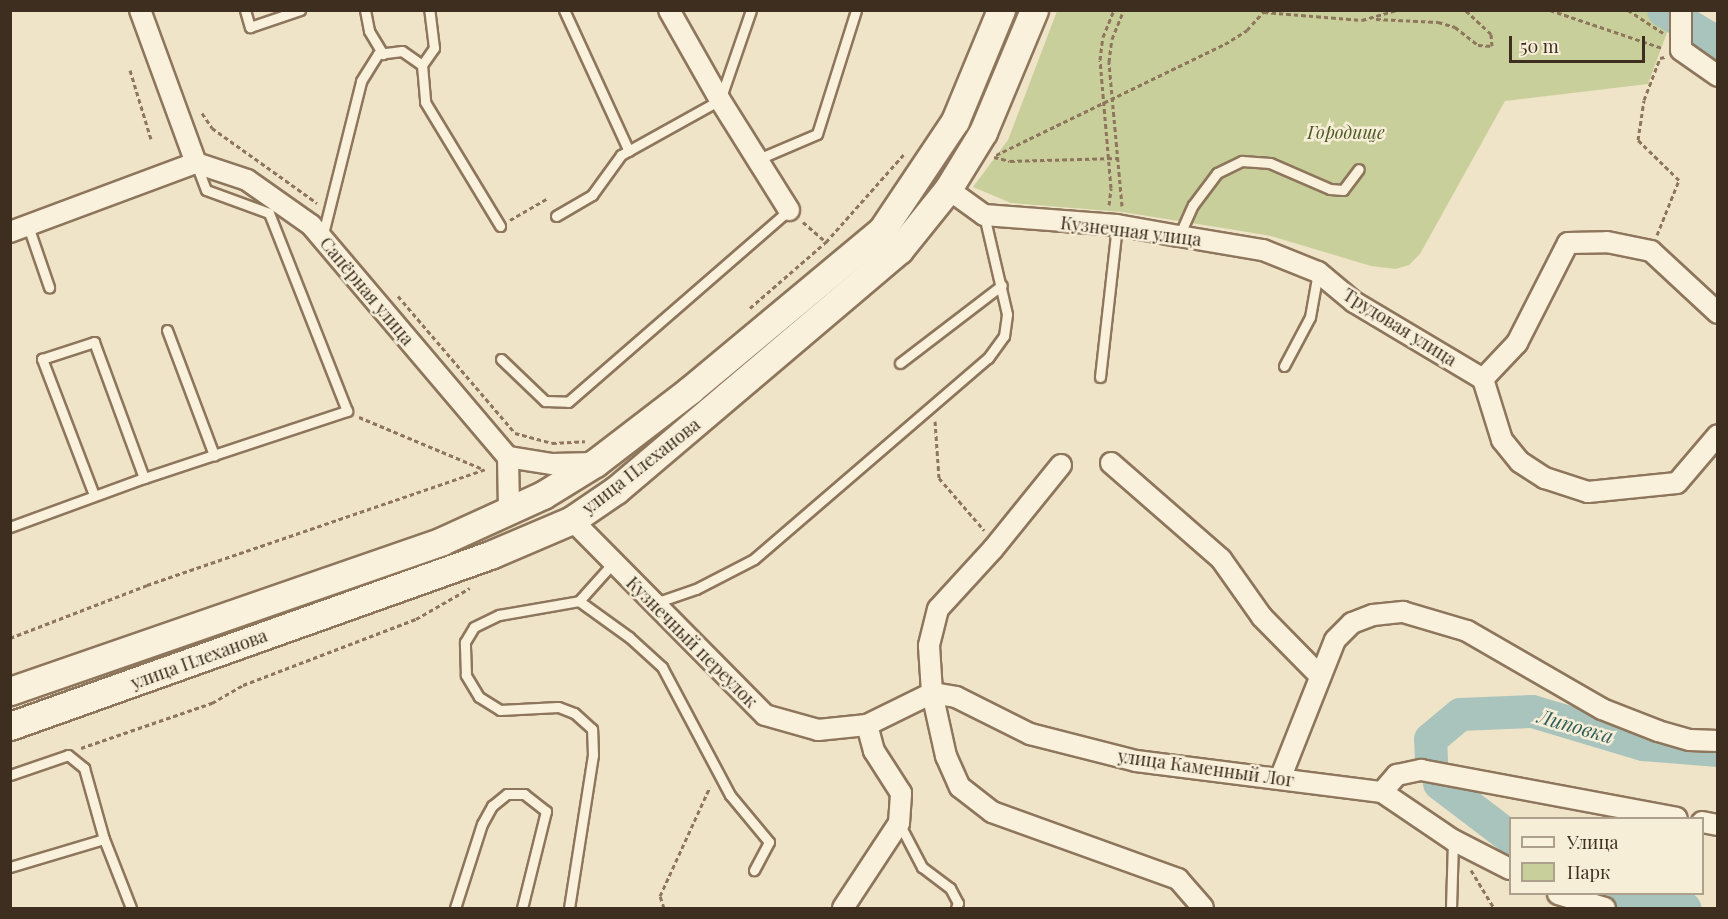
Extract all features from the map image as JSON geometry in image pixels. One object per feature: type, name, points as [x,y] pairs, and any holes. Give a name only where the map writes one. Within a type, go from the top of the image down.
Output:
[{"type":"main road","name":"улица Плеханова","points":[[10,691],[442,541],[543,495],[590,448],[690,390],[882,230],[955,120],[1001,10]]},
{"type":"main road","name":"улица Плеханова","points":[[10,726],[490,555],[572,520],[643,468],[899,250],[948,189],[988,122],[1034,10]]},
{"type":"street","points":[[19,229],[196,163],[140,10]]},
{"type":"street","points":[[669,10],[720,100],[789,210]]},
{"type":"street","points":[[1681,10],[1675,50],[1718,76]]},
{"type":"street","name":"Сапёрная улица","points":[[196,163],[247,180],[311,225],[508,457]]},
{"type":"street","points":[[948,189],[984,215]]},
{"type":"street","name":"Кузнечная улица","points":[[984,215],[1115,225],[1263,250],[1318,272]]},
{"type":"street","points":[[1718,313],[1651,251],[1607,242],[1568,243],[1517,343],[1483,379],[1502,440],[1520,462],[1545,478],[1588,492],[1677,483],[1718,435]]},
{"type":"street","name":"Трудовая улица","points":[[1318,272],[1354,303],[1483,379]]},
{"type":"street","points":[[509,511],[508,457],[552,464],[590,448]]},
{"type":"street","points":[[1111,463],[1221,559],[1262,617],[1320,676]]},
{"type":"street","points":[[1061,465],[993,549],[938,609],[929,646],[932,693],[946,756],[960,787],[992,812],[1178,879],[1203,909]]},
{"type":"street","name":"Кузнечный переулок","points":[[572,520],[765,715],[818,730],[867,725],[932,693]]},
{"type":"street","points":[[1280,779],[1335,640],[1352,623],[1373,615],[1403,612],[1467,631],[1602,709],[1658,732],[1690,740],[1718,741]]},
{"type":"street","name":"улица Каменный Лог","points":[[932,693],[956,697],[1030,734],[1136,761],[1382,792]]},
{"type":"street","points":[[843,909],[899,823],[901,793],[874,751],[867,725]]},
{"type":"street","points":[[1509,868],[1453,840],[1382,792],[1396,775],[1421,770],[1449,773],[1667,817]]},
{"type":"street","points":[[1561,895],[1605,909]]},
{"type":"lane","points":[[245,10],[250,27],[300,10]]},
{"type":"lane","points":[[365,10],[369,31],[383,54]]},
{"type":"lane","points":[[429,10],[434,48],[422,65],[425,102],[500,226]]},
{"type":"lane","points":[[564,10],[629,151]]},
{"type":"lane","points":[[556,216],[592,195],[621,155],[720,100],[751,10]]},
{"type":"lane","points":[[756,160],[817,134],[856,10]]},
{"type":"lane","points":[[322,239],[361,81],[378,54],[402,51],[422,65]]},
{"type":"lane","points":[[1179,236],[1193,205],[1217,173],[1242,161],[1270,163],[1330,189],[1343,190],[1359,169]]},
{"type":"lane","points":[[10,527],[94,495],[347,411],[269,213],[206,190],[196,163]]},
{"type":"lane","points":[[501,359],[545,401],[568,402],[789,210]]},
{"type":"lane","points":[[653,604],[696,589],[753,559],[988,358],[1004,336],[1007,314],[984,215]]},
{"type":"lane","points":[[1100,376],[1115,225]]},
{"type":"lane","points":[[19,229],[49,287]]},
{"type":"lane","points":[[1284,366],[1310,317],[1318,272]]},
{"type":"lane","points":[[900,363],[1002,285]]},
{"type":"lane","points":[[167,330],[214,455]]},
{"type":"lane","points":[[94,495],[42,359],[94,342],[144,478]]},
{"type":"lane","points":[[569,909],[593,755],[592,729],[574,713],[558,707],[500,710],[479,697],[466,675],[465,642],[474,627],[500,615],[579,601],[613,563]]},
{"type":"lane","points":[[579,601],[629,637],[662,666],[730,795],[770,842],[754,870]]},
{"type":"lane","points":[[10,775],[68,755],[84,768],[104,839],[131,909]]},
{"type":"lane","points":[[455,909],[492,806],[507,794],[516,794],[540,802],[546,811],[522,909]]},
{"type":"lane","points":[[899,823],[922,867],[950,888],[958,903],[956,909]]},
{"type":"lane","points":[[10,867],[104,839]]},
{"type":"lane","points":[[1451,909],[1453,840]]},
{"type":"path","points":[[1114,10],[1101,46],[1115,225]]},
{"type":"path","points":[[1115,225],[1118,158],[1109,48],[1124,10]]},
{"type":"path","points":[[1376,19],[1397,10]]},
{"type":"path","points":[[1118,158],[1010,161],[992,157],[1225,44],[1247,30],[1264,11],[1438,22],[1455,27],[1478,45],[1492,46],[1491,34],[1465,10]]},
{"type":"path","points":[[1550,10],[1675,50]]},
{"type":"path","points":[[1628,10],[1675,50]]},
{"type":"path","points":[[1651,251],[1679,180],[1638,140],[1644,100],[1660,58]]},
{"type":"path","points":[[130,70],[151,139]]},
{"type":"path","points":[[745,312],[826,242],[908,149]]},
{"type":"path","points":[[500,226],[548,198]]},
{"type":"path","points":[[789,210],[826,242]]},
{"type":"path","points":[[933,405],[939,478],[981,522],[993,549]]},
{"type":"path","points":[[10,638],[147,585],[485,470],[402,438],[347,411]]},
{"type":"path","points":[[76,762],[82,746],[212,703],[243,685],[416,619],[471,587]]},
{"type":"path","points":[[664,909],[660,896],[718,772]]},
{"type":"path","points":[[1453,840],[1494,909]]},
{"type":"green space","name":"Городище","points":[[1644,10],[1668,30],[1648,84],[1505,101],[1420,254],[1409,265],[1396,269],[1371,266],[1271,236],[1122,212],[1011,203],[973,187],[1008,140],[1057,11]]},
{"type":"waterway","name":"Липовка","points":[[1663,10],[1718,43]]},
{"type":"waterway","name":"Липовка","points":[[1431,762],[1430,739],[1460,714],[1532,711],[1643,744],[1718,750]]},
{"type":"waterway","name":"Липовка","points":[[1439,783],[1509,836]]},
{"type":"waterway","name":"Липовка","points":[[1627,895],[1684,908]]}]
